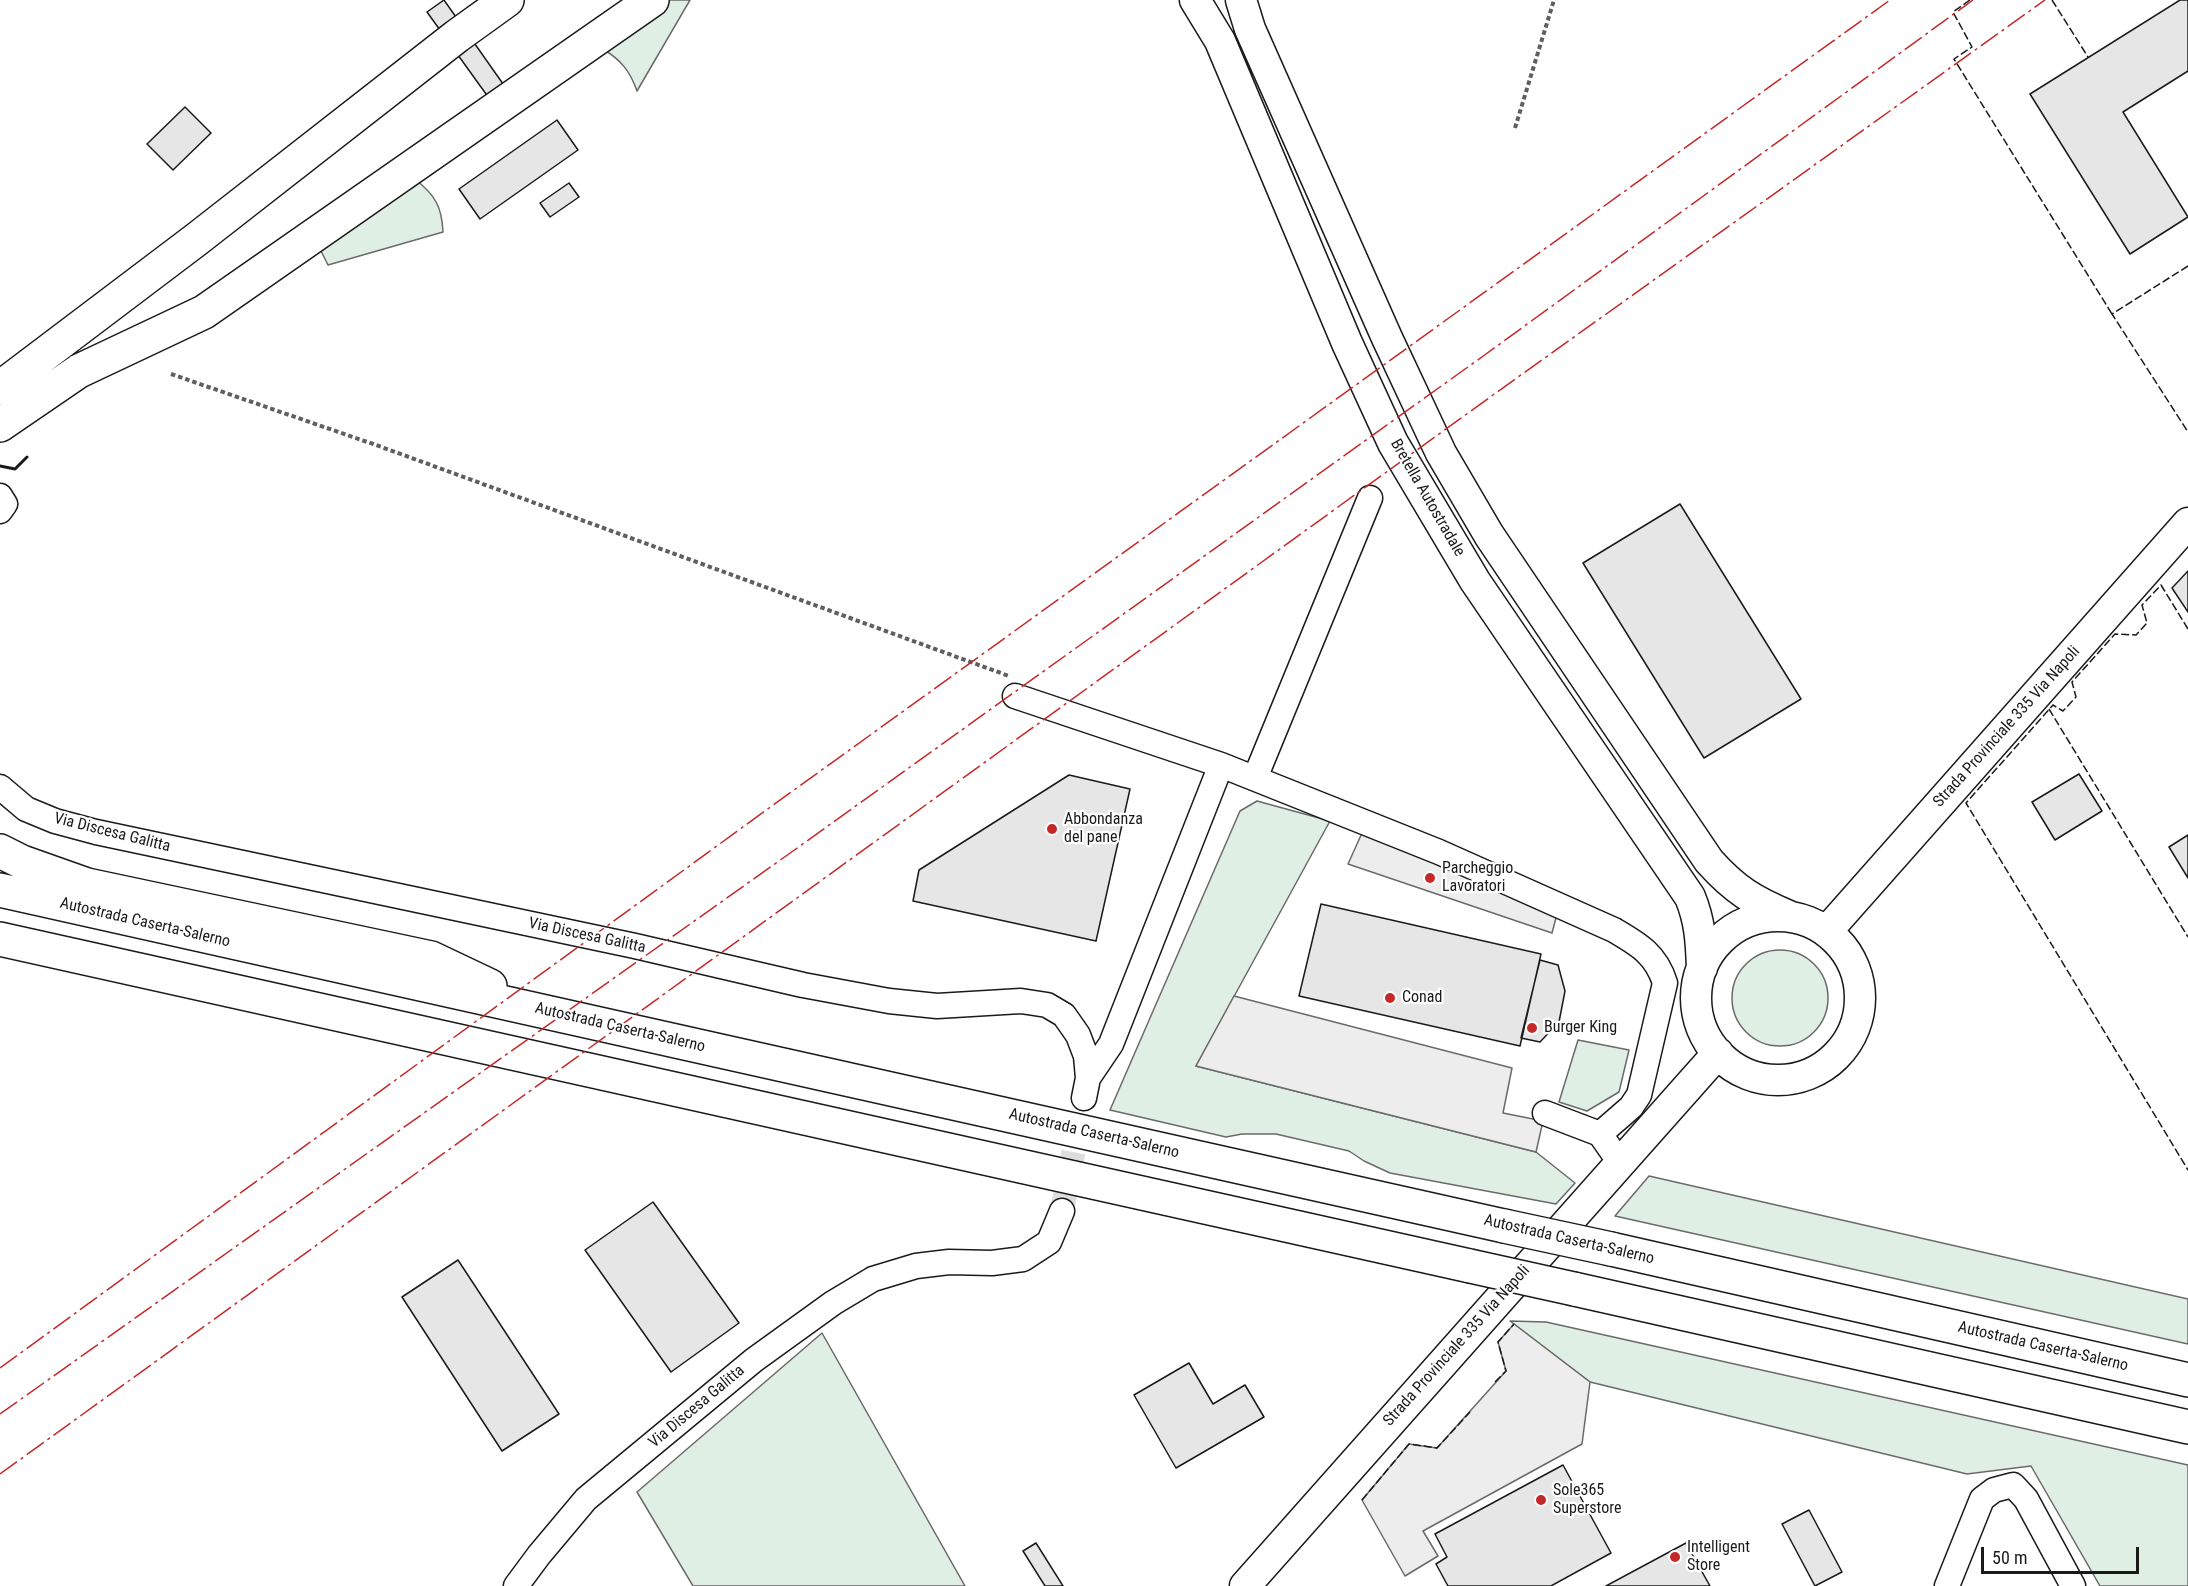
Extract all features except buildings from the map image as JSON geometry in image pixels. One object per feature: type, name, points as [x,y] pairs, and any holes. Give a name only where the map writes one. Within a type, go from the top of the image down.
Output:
[{"type":"highway","points":[[0,388],[507,0]]},
{"type":"highway","points":[[0,425],[79,371],[214,306],[652,0]]},
{"type":"highway","points":[[0,851],[22,862],[87,885],[431,958],[543,1011]]},
{"type":"highway","name":"Autostrada Caserta-Salerno","points":[[0,890],[2188,1380]]},
{"type":"highway","points":[[3,940],[2188,1427]]},
{"type":"main road","name":"Bretella Autostradale","points":[[1195,0],[1220,41],[1347,343],[1393,443],[1475,581],[1690,897],[1698,917],[1702,968]]},
{"type":"main road","points":[[1240,0],[1250,28],[1387,338],[1441,453],[1489,535],[1709,861],[1744,895],[1788,916],[1809,921],[1827,931],[1852,961],[1861,998],[1858,1018],[1851,1036],[1840,1052],[1825,1065],[1808,1074],[1779,1079],[1750,1074],[1732,1066],[1707,1038],[1696,1004],[1697,986],[1702,968],[1716,945],[1736,927],[1753,920],[1770,916],[1788,916]]},
{"type":"main road","name":"Strada Provinciale 335 Via Napoli","points":[[1827,931],[2188,523]]},
{"type":"main road","name":"Strada Provinciale 335 Via Napoli","points":[[1245,1586],[1718,1053]]},
{"type":"street","points":[[1255,778],[1370,498]]},
{"type":"street","points":[[1015,696],[1255,778],[1439,852],[1603,925],[1640,945],[1661,969],[1665,983],[1640,1095],[1600,1134]]},
{"type":"street","name":"Via Discesa Galitta","points":[[0,787],[26,809],[55,821],[96,832],[635,945],[803,985],[889,1001],[937,1006],[1021,1001],[1047,1005],[1064,1016],[1078,1035],[1086,1056],[1086,1088],[1111,1044],[1221,765]]},
{"type":"street","points":[[1545,1113],[1600,1134],[1621,1164]]},
{"type":"street","name":"Via Discesa Galitta","points":[[516,1586],[586,1499],[754,1360],[833,1302],[873,1279],[916,1266],[949,1262],[992,1263],[1023,1259],[1049,1242],[1062,1211]]},
{"type":"street","points":[[1947,1586],[1982,1499],[1994,1490],[2013,1485],[2026,1499],[2073,1586]]},
{"type":"path","points":[[1515,128],[1554,0]]},
{"type":"path","points":[[171,374],[376,445],[1020,680],[1015,696]]},
{"type":"green space","points":[[668,0],[690,0],[637,91],[624,67],[603,49]]},
{"type":"green space","points":[[416,180],[433,196],[441,215],[443,232],[328,265],[321,251]]},
{"type":"green space","points":[[1257,801],[1330,821],[1196,1066],[1536,1152],[1575,1183],[1556,1204],[1390,1173],[1349,1151],[1276,1134],[1242,1134],[1226,1137],[1110,1110],[1240,811]]},
{"type":"green space","points":[[1780,950],[1799,953],[1814,964],[1825,979],[1828,998],[1825,1017],[1814,1032],[1799,1043],[1780,1046],[1761,1043],[1746,1032],[1735,1017],[1732,998],[1735,979],[1746,964],[1761,953]]},
{"type":"green space","points":[[1578,1040],[1629,1050],[1619,1092],[1587,1111],[1559,1102]]},
{"type":"green space","points":[[1649,1176],[2188,1299],[2188,1344],[1615,1216]]},
{"type":"green space","points":[[1510,1321],[1546,1322],[2188,1465],[2188,1586],[2100,1586],[2031,1466],[1967,1474],[1590,1382]]},
{"type":"green space","points":[[822,1333],[965,1586],[693,1586],[637,1492]]},
{"type":"shaded area","name":"Parcheggio Lavoratori","points":[[1362,833],[1557,914],[1552,933],[1348,864]]},
{"type":"shaded area","points":[[1234,996],[1512,1068],[1503,1113],[1543,1121],[1536,1152],[1196,1066]]},
{"type":"shaded area","points":[[1514,1324],[1590,1382],[1582,1444],[1423,1531],[1438,1556],[1405,1576],[1362,1500],[1409,1444],[1437,1448],[1506,1371],[1498,1342]]},
{"type":"tunnel","points":[[1062,1211],[1084,1098]]},
{"type":"fence","points":[[1970,0],[1953,12],[1972,47],[1954,59],[2112,314]]},
{"type":"fence","points":[[2052,0],[2088,57]]},
{"type":"fence","points":[[2188,266],[2112,314],[2188,432]]},
{"type":"fence","points":[[2188,629],[2161,585],[2142,605],[2147,623],[2136,635],[2115,634],[2072,682],[2076,697],[2063,711],[2053,705],[1966,803],[2188,1170]]},
{"type":"fence","points":[[2049,709],[2188,937]]},
{"type":"fence","points":[[1495,1382],[1506,1371],[1498,1342],[1514,1324]]},
{"type":"fence","points":[[1362,1500],[1409,1444],[1437,1448],[1470,1412]]},
{"type":"wall","points":[[0,466],[15,469],[27,457]]},
{"type":"power","points":[[0,1368],[769,808],[1890,0]]},
{"type":"power","points":[[0,1414],[793,851],[1486,354],[1973,0]]},
{"type":"power","points":[[0,1474],[1493,395],[2045,0]]},
{"type":"place","name":"Abbondanza del pane","points":[[1052,829]]},
{"type":"place","name":"Parcheggio Lavoratori","points":[[1430,878]]},
{"type":"place","name":"Conad","points":[[1390,998]]},
{"type":"place","name":"Burger King","points":[[1532,1028]]},
{"type":"place","name":"Sole365 Superstore","points":[[1541,1500]]},
{"type":"place","name":"Intelligent Store","points":[[1675,1557]]}]
